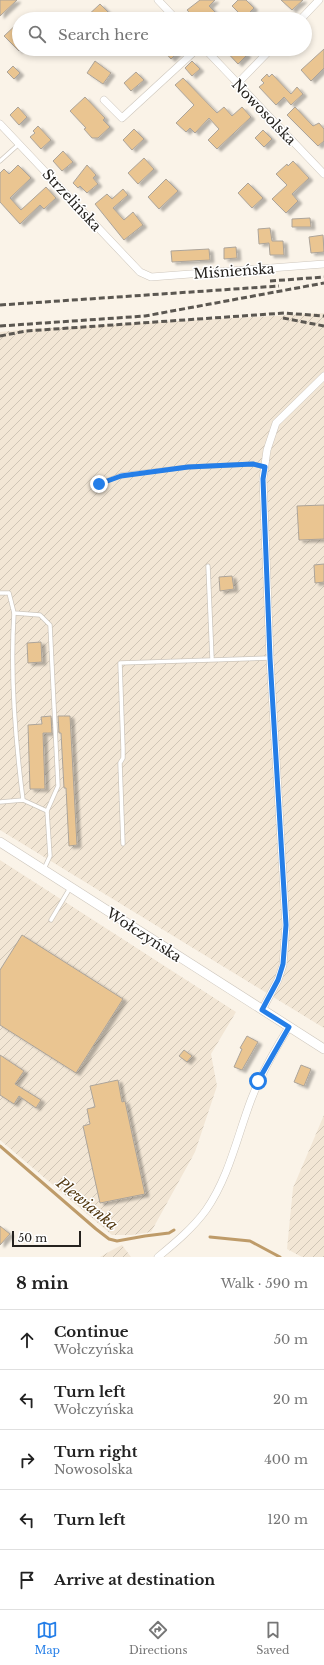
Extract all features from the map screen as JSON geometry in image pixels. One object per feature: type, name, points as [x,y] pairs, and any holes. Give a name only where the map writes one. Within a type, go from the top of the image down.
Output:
[{"type":"street","points":[[158,0],[169,12]]},
{"type":"street","points":[[308,12],[319,0]]},
{"type":"street","points":[[104,100],[122,118],[189,56]]},
{"type":"street","name":"Nowosolska","points":[[212,56],[324,174]]},
{"type":"street","points":[[238,83],[264,56]]},
{"type":"street","name":"Strzelińska","points":[[0,124],[140,272],[145,275]]},
{"type":"street","name":"Miśnieńska","points":[[145,275],[151,277],[324,264]]},
{"type":"street","points":[[262,1010],[281,972],[286,938],[270,658],[263,479],[268,450],[276,423],[324,376]]},
{"type":"street","name":"Wołczyńska","points":[[0,842],[324,1049]]},
{"type":"street","points":[[158,1257],[192,1226],[216,1194],[229,1163],[258,1081],[289,1027]]},
{"type":"lane","points":[[0,161],[19,144]]},
{"type":"lane","points":[[99,484],[121,476],[188,467],[253,464],[265,467]]},
{"type":"lane","points":[[208,566],[212,659]]},
{"type":"lane","points":[[0,593],[9,592],[14,613],[12,646],[16,737],[23,800]]},
{"type":"lane","points":[[14,613],[40,615],[50,625],[58,786],[47,811],[50,856],[43,870]]},
{"type":"lane","points":[[123,844],[120,763],[123,758],[123,748],[120,663],[270,658]]},
{"type":"lane","points":[[0,802],[23,800],[47,811]]},
{"type":"lane","points":[[51,920],[71,888]]},
{"type":"shaded area","points":[[324,313],[324,1028],[0,830],[0,332]]},
{"type":"shaded area","points":[[0,860],[236,1012],[211,1054],[217,1086],[195,1152],[151,1232],[132,1235],[112,1235],[0,1140]]},
{"type":"shaded area","points":[[324,1115],[324,1257],[302,1257],[287,1249],[293,1188]]},
{"type":"shaded area","points":[[122,1245],[131,1257],[100,1257],[114,1249]]},
{"type":"building","points":[[0,0],[17,0],[0,16]]},
{"type":"building","points":[[200,0],[215,0],[209,6],[215,12],[189,12],[187,10]]},
{"type":"building","points":[[238,0],[246,0],[254,8],[250,12],[238,12],[232,6]]},
{"type":"building","points":[[281,0],[303,0],[292,10]]},
{"type":"building","points":[[100,4],[108,12],[91,12]]},
{"type":"building","points":[[12,29],[12,44],[4,36]]},
{"type":"building","points":[[324,49],[324,68],[311,81],[301,70]]},
{"type":"building","points":[[231,56],[246,56],[238,64]]},
{"type":"building","points":[[95,61],[111,73],[103,84],[87,73]]},
{"type":"building","points":[[192,61],[200,69],[192,76],[185,68]]},
{"type":"building","points":[[13,66],[20,73],[14,79],[7,72]]},
{"type":"building","points":[[136,72],[144,80],[131,91],[124,83]]},
{"type":"building","points":[[267,74],[269,77],[272,74],[291,94],[297,87],[303,94],[291,105],[284,97],[276,105],[259,87],[264,83],[261,80]]},
{"type":"building","points":[[183,78],[217,113],[224,107],[232,116],[242,107],[251,117],[217,149],[208,140],[219,129],[209,118],[195,133],[190,128],[186,132],[176,123],[194,105],[175,85]]},
{"type":"building","points":[[85,97],[105,118],[103,120],[110,127],[98,138],[92,138],[84,129],[86,128],[70,111]]},
{"type":"building","points":[[18,107],[27,117],[19,125],[10,115]]},
{"type":"building","points":[[295,107],[313,126],[319,123],[324,129],[324,141],[318,146],[287,115]]},
{"type":"building","points":[[38,126],[51,140],[41,149],[30,137],[35,133],[33,131]]},
{"type":"building","points":[[134,129],[144,139],[132,150],[123,140]]},
{"type":"building","points":[[263,130],[272,139],[264,147],[255,138]]},
{"type":"building","points":[[63,151],[73,162],[62,171],[53,161]]},
{"type":"building","points":[[144,158],[154,169],[138,184],[128,173]]},
{"type":"building","points":[[293,161],[309,178],[292,194],[298,201],[286,213],[272,199],[287,185],[276,174],[287,164],[288,166]]},
{"type":"building","points":[[18,165],[31,178],[10,198],[21,210],[46,187],[56,198],[44,209],[40,205],[20,224],[0,202],[0,173],[4,169],[9,174]]},
{"type":"building","points":[[87,165],[96,175],[93,178],[98,184],[87,193],[80,186],[78,188],[73,183]]},
{"type":"building","points":[[166,179],[178,191],[159,209],[148,197]]},
{"type":"building","points":[[248,183],[263,198],[252,208],[238,193]]},
{"type":"building","points":[[123,189],[128,195],[113,208],[124,220],[133,212],[143,225],[124,240],[95,204],[107,194],[112,199]]},
{"type":"building","points":[[310,218],[311,227],[292,227],[292,219]]},
{"type":"building","points":[[270,228],[272,241],[283,241],[284,255],[270,255],[269,243],[259,244],[258,229]]},
{"type":"building","points":[[323,235],[324,252],[311,253],[309,237]]},
{"type":"building","points":[[236,247],[237,258],[224,259],[224,248]]},
{"type":"building","points":[[209,249],[210,260],[172,262],[171,251]]},
{"type":"building","points":[[324,505],[324,539],[299,540],[297,506]]},
{"type":"building","points":[[324,564],[324,582],[315,583],[314,565]]},
{"type":"building","points":[[232,576],[234,589],[220,591],[219,577]]},
{"type":"building","points":[[41,642],[42,662],[28,663],[27,643]]},
{"type":"building","points":[[51,716],[52,733],[43,733],[45,789],[30,789],[28,725],[42,724],[41,717]]},
{"type":"building","points":[[58,716],[70,716],[77,845],[69,846],[66,788],[64,788],[61,733],[59,733]]},
{"type":"building","points":[[22,935],[123,999],[76,1073],[0,1025],[0,970]]},
{"type":"building","points":[[247,1036],[258,1042],[242,1070],[234,1067],[242,1049],[240,1048]]},
{"type":"building","points":[[184,1050],[192,1056],[187,1062],[179,1056]]},
{"type":"building","points":[[0,1055],[24,1071],[15,1084],[41,1100],[36,1108],[19,1096],[14,1104],[0,1095]]},
{"type":"building","points":[[301,1065],[311,1069],[304,1086],[294,1082]]},
{"type":"building","points":[[118,1080],[122,1102],[125,1101],[145,1194],[100,1203],[83,1126],[90,1124],[87,1109],[95,1107],[90,1086]]},
{"type":"building","points":[[0,1226],[10,1234],[0,1245]]},
{"type":"waterway","name":"Plewianka","points":[[0,1146],[109,1239],[117,1241],[169,1233],[174,1230]]},
{"type":"waterway","name":"Plewianka","points":[[210,1237],[250,1241],[280,1257]]},
{"type":"railway","points":[[270,281],[324,277]]},
{"type":"railway","points":[[0,326],[145,316],[324,283]]},
{"type":"railway","points":[[0,305],[279,286]]},
{"type":"railway","points":[[0,336],[26,331],[284,313],[324,316]]},
{"type":"railway","points":[[283,318],[324,326]]},
{"type":"route","points":[[99,484],[121,476],[188,467],[253,464],[265,467],[263,479],[270,658],[286,945],[283,964],[278,980],[262,1010],[289,1027],[258,1081]]}]
